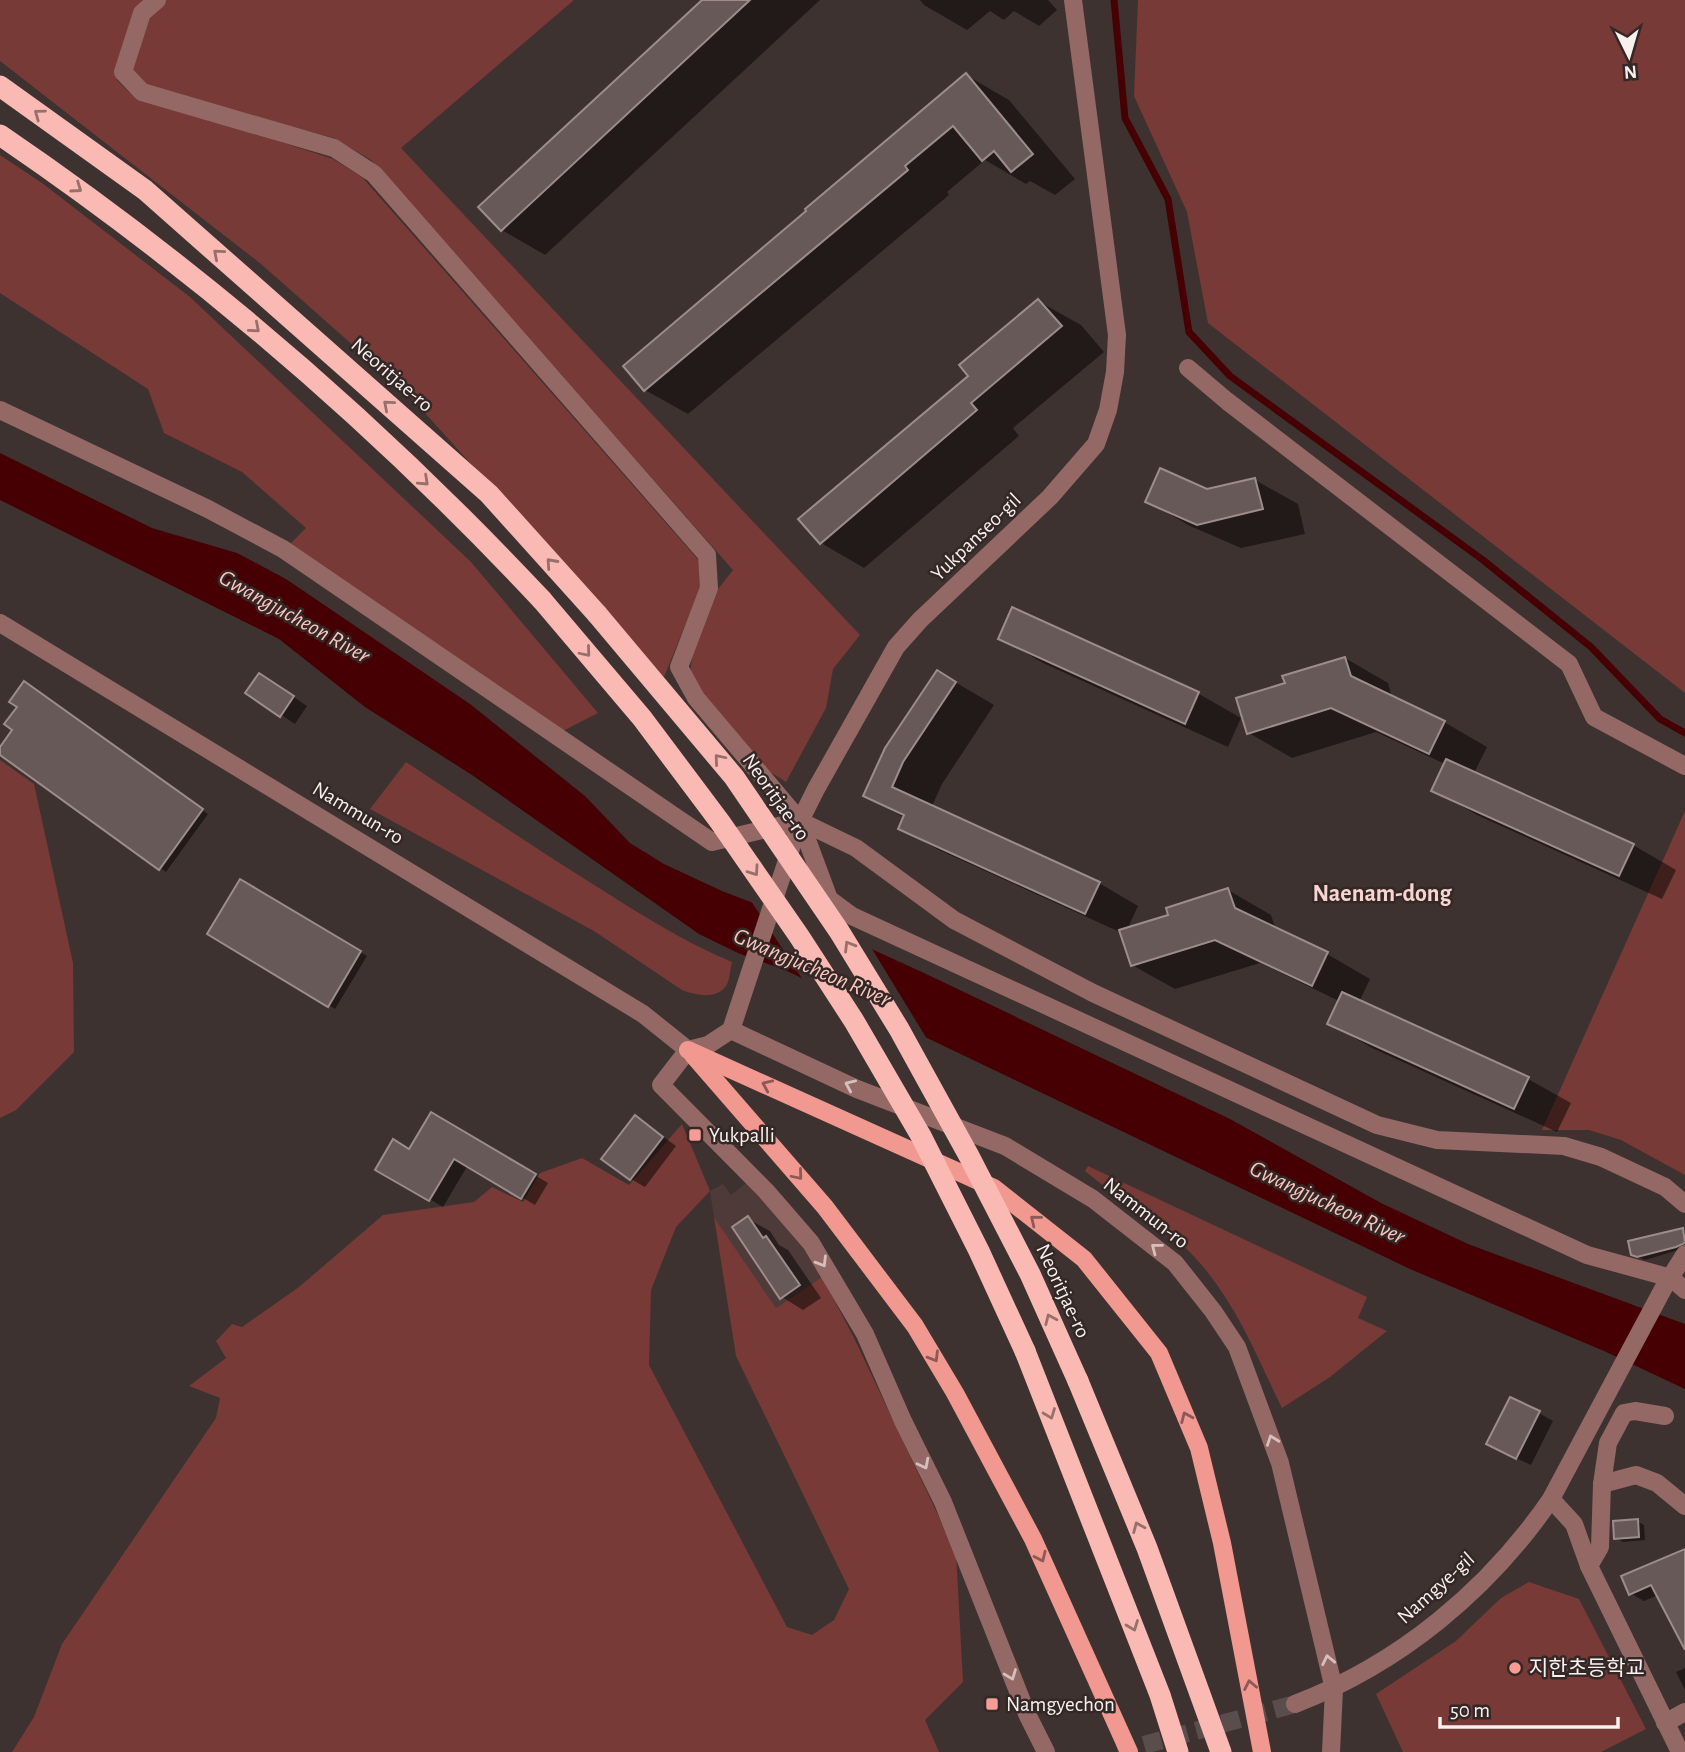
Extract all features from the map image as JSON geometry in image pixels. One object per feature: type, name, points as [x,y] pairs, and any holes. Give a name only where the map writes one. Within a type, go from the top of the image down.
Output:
[{"type":"highway","name":"Neoritjae-ro","points":[[0,86],[145,190],[489,494],[597,614],[734,777],[839,931],[898,1028],[1030,1274],[1078,1381],[1147,1548],[1221,1752]]},
{"type":"highway","points":[[0,135],[80,189],[201,282],[351,412],[477,530],[542,600],[642,718],[712,811],[840,999],[921,1136],[979,1251],[1025,1351],[1160,1695],[1178,1752]]},
{"type":"main road","points":[[688,1050],[825,1207],[915,1326],[955,1393],[1033,1539],[1129,1752]]},
{"type":"main road","points":[[688,1050],[994,1188],[1084,1259],[1159,1353],[1199,1448],[1222,1543],[1262,1752]]},
{"type":"street","points":[[157,0],[142,13],[123,72],[142,92],[334,148],[374,174],[707,555],[709,588],[679,667],[696,698],[800,821],[829,899],[852,916],[1587,1255],[1685,1290]]},
{"type":"street","name":"Yukpanseo-gil","points":[[731,1030],[800,821],[897,647],[920,620],[1050,497],[1096,444],[1108,410],[1115,372],[1117,335],[1073,0]]},
{"type":"street","points":[[1188,368],[1238,410],[1569,664],[1594,718],[1685,766]]},
{"type":"street","points":[[0,410],[208,509],[283,549],[712,842],[800,821],[856,848],[954,920],[1093,993],[1377,1125],[1437,1140],[1564,1146],[1601,1157],[1665,1187],[1685,1204]]},
{"type":"street","name":"Nammun-ro","points":[[0,622],[643,1014],[688,1050]]},
{"type":"street","points":[[731,1030],[708,1045],[688,1050],[661,1086],[766,1191],[811,1243],[865,1334],[903,1421],[943,1502],[1027,1714],[1046,1752]]},
{"type":"street","name":"Nammun-ro","points":[[731,1030],[857,1088],[1005,1146],[1093,1199],[1175,1263],[1237,1347],[1280,1463],[1334,1689],[1331,1752]]},
{"type":"street","name":"Namgye-gil","points":[[1295,1704],[1334,1689],[1406,1646],[1433,1626],[1482,1580],[1533,1524],[1550,1499],[1685,1254]]},
{"type":"street","points":[[1589,1566],[1600,1547],[1602,1484],[1608,1443],[1624,1413],[1634,1411],[1665,1416]]},
{"type":"street","points":[[1602,1484],[1636,1475],[1657,1483],[1685,1506]]},
{"type":"street","points":[[1550,1499],[1574,1524],[1589,1566],[1680,1752]]},
{"type":"street","points":[[1665,1723],[1685,1712]]},
{"type":"shaded area","points":[[0,0],[574,0],[401,148],[860,635],[833,669],[826,708],[786,782],[761,766],[690,678],[692,652],[711,598],[733,570],[371,160],[334,138],[116,79],[129,92],[333,159],[362,177],[702,564],[700,589],[664,677],[406,392],[261,264],[0,61]]},
{"type":"shaded area","points":[[1138,0],[1685,0],[1685,693],[1208,323],[1187,212],[1134,96]]},
{"type":"shaded area","points":[[0,155],[42,183],[190,297],[471,562],[598,713],[559,733],[288,546],[306,528],[242,472],[164,433],[148,389],[0,293]]},
{"type":"shaded area","points":[[0,760],[34,784],[73,963],[74,1052],[16,1110],[0,1118]]},
{"type":"shaded area","points":[[406,762],[643,915],[695,945],[732,962],[726,986],[711,995],[682,990],[594,931],[370,809]]},
{"type":"shaded area","points":[[1685,811],[1685,1175],[1621,1140],[1589,1130],[1542,1130]]},
{"type":"shaded area","points":[[682,1124],[710,1191],[676,1227],[651,1290],[649,1365],[787,1627],[812,1635],[834,1620],[849,1589],[736,1356],[714,1217],[776,1308],[822,1277],[854,1338],[956,1553],[963,1682],[925,1720],[939,1752],[12,1752],[34,1717],[62,1644],[216,1418],[220,1398],[189,1386],[226,1358],[216,1341],[232,1324],[242,1327],[299,1287],[383,1215],[474,1202],[492,1187],[523,1202],[540,1173],[582,1158],[629,1185]]},
{"type":"shaded area","points":[[1088,1166],[1367,1297],[1358,1318],[1387,1331],[1330,1377],[1282,1408],[1251,1342],[1227,1300],[1198,1260],[1169,1234],[1085,1171]]},
{"type":"shaded area","points":[[746,1183],[798,1236],[822,1277],[776,1308],[714,1217],[710,1191],[723,1184],[731,1195]]},
{"type":"shaded area","name":"지한초등학교","points":[[1529,1582],[1579,1599],[1646,1729],[1601,1752],[1403,1752],[1376,1694],[1456,1641],[1501,1598]]},
{"type":"water","name":"Gwangjucheon River","points":[[0,453],[152,528],[237,553],[286,579],[470,704],[585,796],[630,843],[664,864],[722,891],[865,946],[924,973],[1230,1119],[1381,1203],[1468,1244],[1685,1324],[1685,1389],[1604,1351],[1410,1269],[787,971],[738,953],[699,934],[472,775],[365,707],[279,639],[0,500]]},
{"type":"pier","points":[[749,898],[869,944],[930,1044],[805,983]]},
{"type":"building","points":[[702,0],[750,0],[501,231],[478,207]]},
{"type":"building","points":[[966,73],[1033,154],[1011,172],[994,151],[982,161],[953,126],[905,166],[908,170],[644,391],[623,366]]},
{"type":"building","points":[[1038,299],[1062,326],[971,403],[977,410],[820,544],[798,519],[968,376],[959,365]]},
{"type":"building","points":[[1160,468],[1207,489],[1255,478],[1263,509],[1197,525],[1145,502]]},
{"type":"building","points":[[1012,607],[1199,692],[1185,724],[998,639]]},
{"type":"building","points":[[1345,657],[1351,676],[1445,721],[1429,754],[1331,708],[1247,734],[1236,698],[1285,683],[1282,676]]},
{"type":"building","points":[[937,670],[956,682],[903,762],[892,787],[1100,882],[1085,914],[898,829],[904,815],[863,796],[885,748]]},
{"type":"building","points":[[259,673],[294,696],[280,717],[245,693]]},
{"type":"building","points":[[24,681],[203,809],[159,870],[0,755],[0,747],[12,730],[4,724],[17,707],[9,702]]},
{"type":"building","points":[[1446,759],[1634,844],[1619,876],[1431,791]]},
{"type":"building","points":[[240,879],[361,951],[328,1007],[207,934]]},
{"type":"building","points":[[1228,888],[1235,908],[1328,952],[1312,986],[1215,940],[1131,966],[1119,930],[1168,915],[1166,908]]},
{"type":"building","points":[[1342,992],[1529,1077],[1514,1109],[1327,1024]]},
{"type":"building","points":[[431,1112],[536,1174],[521,1199],[454,1159],[429,1201],[375,1170],[393,1139],[409,1149]]},
{"type":"building","points":[[635,1115],[663,1137],[630,1180],[601,1159]]},
{"type":"building","points":[[748,1216],[763,1238],[766,1236],[800,1285],[780,1299],[732,1227]]},
{"type":"building","points":[[1683,1228],[1685,1243],[1637,1257],[1631,1255],[1628,1241]]},
{"type":"building","points":[[1510,1397],[1540,1411],[1516,1459],[1486,1444]]},
{"type":"building","points":[[1638,1519],[1639,1537],[1614,1539],[1613,1521]]},
{"type":"building","points":[[1685,1549],[1685,1650],[1651,1585],[1629,1595],[1621,1576]]},
{"type":"waterway","points":[[1114,0],[1125,118],[1168,199],[1189,332],[1230,376],[1483,560],[1591,647],[1660,719],[1685,733]]},
{"type":"tunnel","points":[[1118,1752],[1295,1704]]},
{"type":"place","name":"Yukpalli","points":[[695,1135]]},
{"type":"place","name":"지한초등학교","points":[[1515,1668]]},
{"type":"place","name":"Namgyechon","points":[[992,1704]]},
{"type":"district","name":"Naenam-dong","points":[[1382,894]]}]
